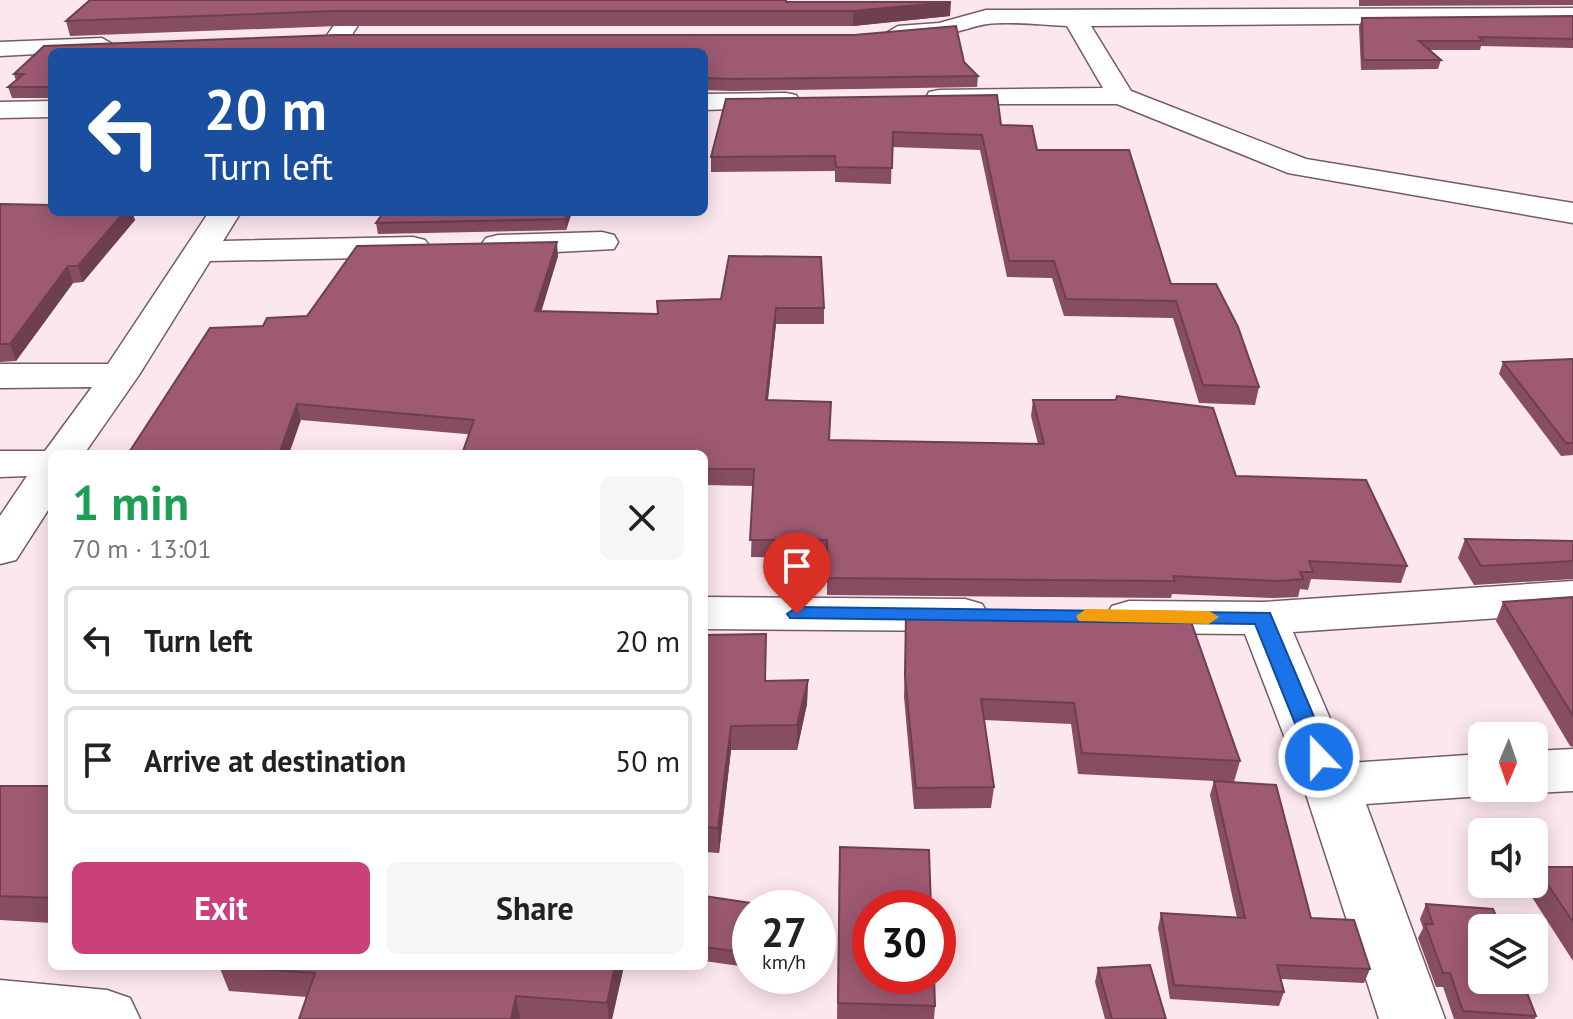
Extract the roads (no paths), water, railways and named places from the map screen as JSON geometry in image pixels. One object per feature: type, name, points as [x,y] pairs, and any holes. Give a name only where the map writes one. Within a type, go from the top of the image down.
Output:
[{"type":"street","points":[[333,44],[363,0]]},
{"type":"street","points":[[867,35],[940,30],[983,9],[1075,19],[1458,8],[1573,15]]},
{"type":"street","points":[[1075,19],[1121,96]]},
{"type":"street","points":[[307,37],[333,44],[369,36]]},
{"type":"street","points":[[0,49],[123,44]]},
{"type":"street","points":[[920,99],[1121,96],[1299,167],[1573,213]]},
{"type":"street","points":[[708,102],[812,100]]},
{"type":"street","points":[[0,110],[48,109]]},
{"type":"street","points":[[66,450],[120,375],[222,216]]},
{"type":"street","points":[[200,251],[602,242]]},
{"type":"street","points":[[0,376],[120,375]]},
{"type":"street","points":[[0,464],[48,463]]},
{"type":"street","points":[[0,550],[48,476]]},
{"type":"street","points":[[1087,616],[1263,618],[1573,597]]},
{"type":"street","points":[[708,613],[1007,615]]},
{"type":"street","points":[[1263,618],[1331,785],[1412,1019]]},
{"type":"street","points":[[1548,771],[1573,770]]},
{"type":"street","points":[[1331,785],[1468,776]]},
{"type":"street","points":[[0,1009],[107,1019]]}]
